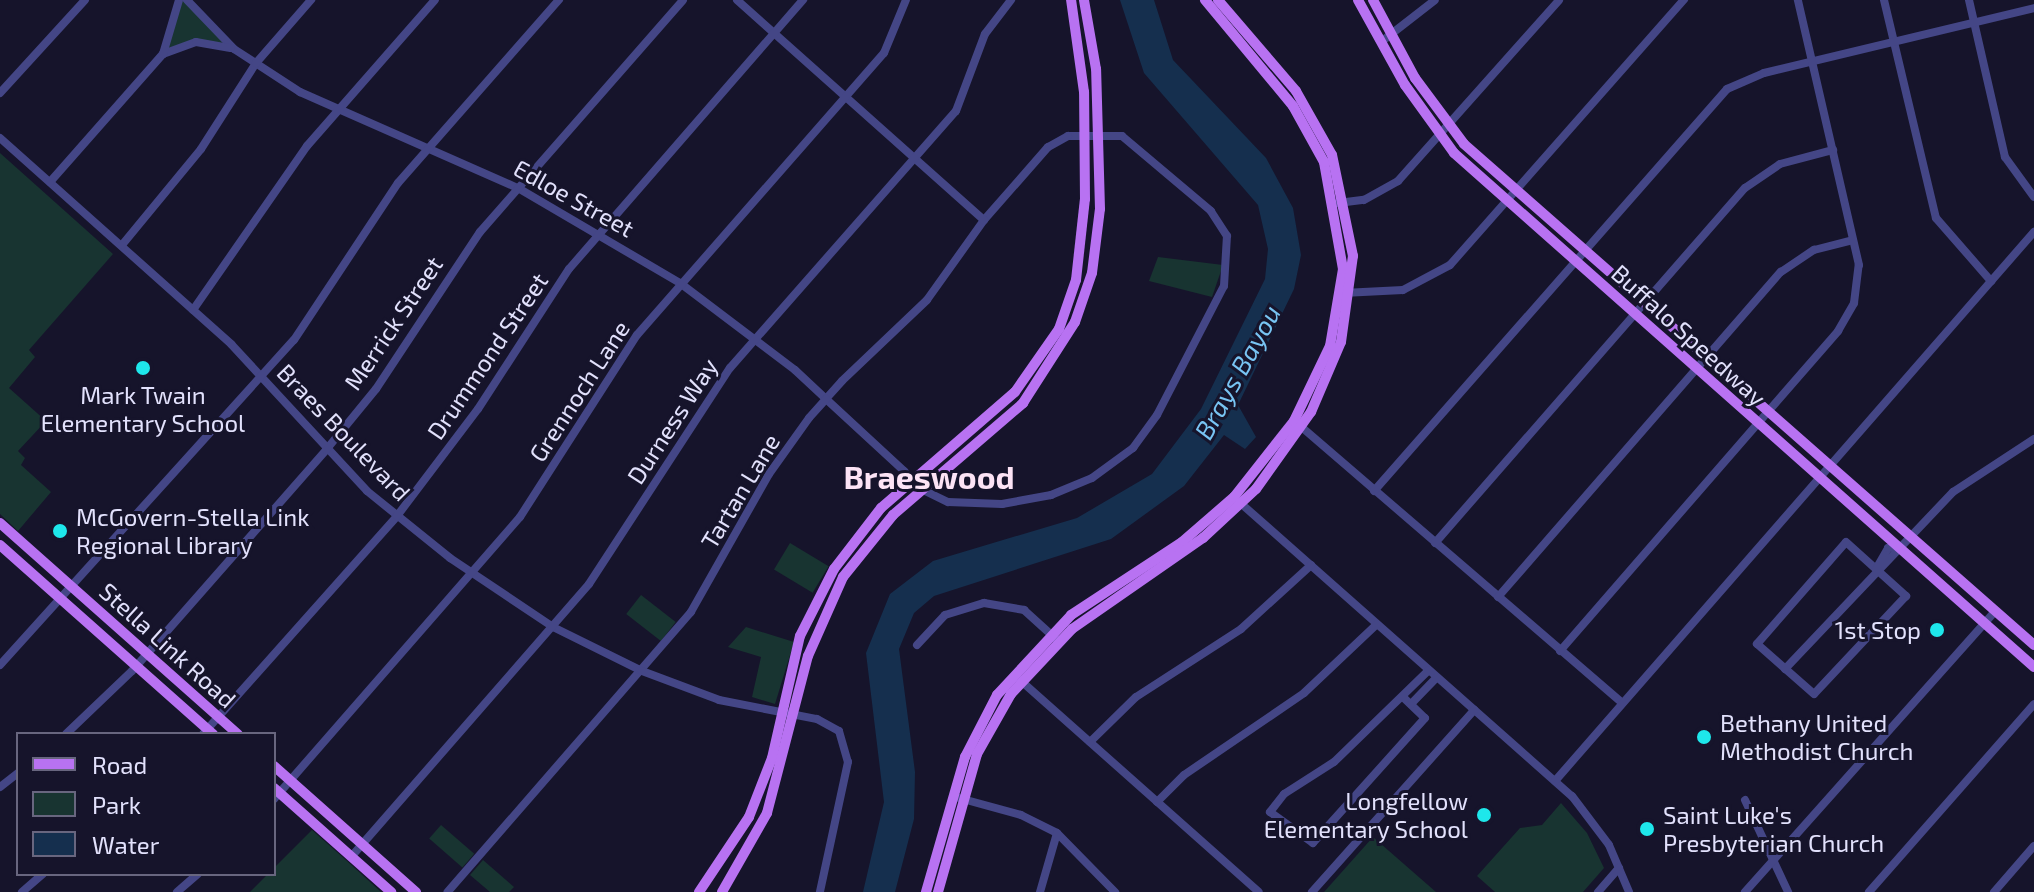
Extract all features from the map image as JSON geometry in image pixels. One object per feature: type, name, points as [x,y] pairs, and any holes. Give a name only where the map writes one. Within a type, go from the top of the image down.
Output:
[{"type":"main road","points":[[699,892],[745,826],[772,758],[800,636],[834,569],[859,533],[912,479],[1015,392],[1057,331],[1083,244],[1084,92],[1071,0]]},
{"type":"main road","points":[[722,892],[761,826],[818,628],[844,576],[921,489],[1023,403],[1069,336],[1096,253],[1099,134],[1084,0]]},
{"type":"main road","points":[[1205,0],[1293,106],[1324,162],[1341,203]]},
{"type":"main road","points":[[926,892],[958,798],[1017,678],[1054,637],[1185,552],[1238,500],[1298,424],[1334,364],[1346,293],[1341,203],[1311,112],[1218,0]]},
{"type":"main road","name":"Buffalo Speedway","points":[[1358,0],[1439,136],[1507,200],[1643,304],[2034,645]]},
{"type":"main road","name":"Buffalo Speedway","points":[[1373,0],[1447,126],[1515,190],[1635,314],[2034,667]]},
{"type":"main road","points":[[1057,331],[1069,336]]},
{"type":"main road","name":"Stella Link Road","points":[[1,526],[236,732]]},
{"type":"main road","name":"Stella Link Road","points":[[0,545],[208,732]]},
{"type":"main road","points":[[834,569],[844,576]]},
{"type":"main road","points":[[276,768],[416,892]]},
{"type":"main road","points":[[276,793],[391,892]]},
{"type":"main road","points":[[938,892],[958,798]]},
{"type":"main road","points":[[745,826],[761,826]]},
{"type":"street","points":[[0,93],[85,0]]},
{"type":"street","points":[[50,182],[163,54],[179,0]]},
{"type":"street","name":"Edloe Street","points":[[187,0],[234,49],[336,110],[430,147],[518,188],[601,233],[680,283],[755,337],[921,489]]},
{"type":"street","points":[[122,245],[201,149],[256,63],[311,0]]},
{"type":"street","points":[[193,310],[336,110],[435,0]]},
{"type":"street","points":[[0,665],[64,601],[262,377],[430,147],[559,0]]},
{"type":"street","name":"Merrick Street","points":[[68,732],[147,654],[326,450],[376,389],[448,276],[518,188],[683,0]]},
{"type":"street","points":[[737,0],[984,220]]},
{"type":"street","name":"Drummond Street","points":[[208,732],[397,516],[478,409],[542,305],[803,0]]},
{"type":"street","name":"Grennoch Lane","points":[[276,793],[291,780],[473,574],[540,488],[617,362],[680,283],[846,97],[889,44],[906,0]]},
{"type":"street","name":"Durness Way","points":[[351,857],[598,572],[684,432],[755,337],[915,158],[966,95],[985,34],[1011,0]]},
{"type":"street","points":[[1381,42],[1435,0]]},
{"type":"street","points":[[1341,203],[1398,181],[1559,0]]},
{"type":"street","points":[[1346,293],[1403,290],[1436,276],[1684,0]]},
{"type":"street","points":[[1560,651],[1847,317],[1859,282],[1853,240],[1798,0]]},
{"type":"street","points":[[1884,0],[1936,218],[1952,243],[1991,281]]},
{"type":"street","points":[[1969,0],[2005,157],[2034,197]]},
{"type":"street","points":[[1374,491],[1720,94],[1751,76],[2034,8]]},
{"type":"street","points":[[163,54],[196,42],[234,49]]},
{"type":"street","name":"Tartan Lane","points":[[448,892],[691,612],[769,474],[826,399],[927,300],[984,220],[1048,147],[1083,135],[1099,134],[1131,140],[1211,211],[1228,245],[1224,286],[1149,428],[1108,468],[1068,490],[1019,502],[961,504],[921,489]]},
{"type":"street","name":"Braes Boulevard","points":[[0,138],[193,310],[262,377],[326,450],[397,516],[473,574],[553,627],[642,671],[719,700],[795,714],[835,727],[848,752],[820,892]]},
{"type":"street","points":[[1435,543],[1643,304],[1763,172],[1833,150]]},
{"type":"street","points":[[1555,781],[2034,232]]},
{"type":"street","points":[[1498,597],[1795,260],[1853,240]]},
{"type":"street","points":[[1298,424],[1622,703]]},
{"type":"street","points":[[1785,669],[1876,569],[1888,548],[1899,546],[1969,478],[2034,439]]},
{"type":"street","points":[[1238,500],[1555,781],[1595,822],[1629,892]]},
{"type":"street","points":[[1846,542],[1876,569],[1906,596],[1814,694],[1757,644],[1846,542]]},
{"type":"street","points":[[1090,742],[1136,697],[1241,629],[1311,565]]},
{"type":"street","points":[[917,645],[945,615],[984,603],[1024,610],[1054,637]]},
{"type":"street","points":[[1745,892],[1995,611]]},
{"type":"street","points":[[1157,802],[1184,775],[1304,693],[1377,624]]},
{"type":"street","points":[[1407,701],[1429,670]]},
{"type":"street","points":[[1407,701],[1425,718],[1313,843],[1270,812],[1407,701],[1437,677]]},
{"type":"street","points":[[1017,678],[1259,892]]},
{"type":"street","points":[[1869,892],[2034,704]]},
{"type":"street","points":[[1312,892],[1474,710]]},
{"type":"street","points":[[0,787],[16,775]]},
{"type":"street","points":[[958,798],[1021,815],[1057,833],[1115,892]]},
{"type":"street","points":[[1745,800],[1788,892]]},
{"type":"street","points":[[1040,892],[1057,833]]},
{"type":"street","points":[[1994,892],[2034,846]]},
{"type":"street","points":[[1598,892],[1619,868]]},
{"type":"street","points":[[22,892],[41,876]]},
{"type":"street","points":[[177,892],[196,876]]},
{"type":"green space","points":[[179,0],[187,0],[234,49],[204,41],[163,54]]},
{"type":"green space","points":[[0,153],[113,254],[29,350],[35,357],[9,388],[46,421],[18,451],[25,458],[21,465],[51,492],[18,531],[0,514]]},
{"type":"green space","points":[[1158,257],[1223,265],[1212,297],[1149,281]]},
{"type":"green space","points":[[790,543],[829,566],[813,593],[774,570]]},
{"type":"green space","points":[[641,595],[676,622],[661,641],[626,614]]},
{"type":"green space","points":[[746,627],[794,642],[775,704],[752,697],[761,657],[728,647]]},
{"type":"green space","points":[[1561,803],[1587,833],[1604,868],[1583,892],[1495,892],[1477,876],[1520,828],[1542,825]]},
{"type":"green space","points":[[441,825],[474,854],[462,867],[429,839]]},
{"type":"green space","points":[[312,830],[381,892],[250,892],[266,876],[276,876],[276,866]]},
{"type":"green space","points":[[1373,837],[1436,892],[1324,892]]},
{"type":"green space","points":[[483,860],[514,887],[509,892],[490,892],[470,875]]},
{"type":"water","name":"Brays Bayou","points":[[1120,0],[1154,0],[1173,60],[1266,158],[1293,208],[1301,255],[1294,289],[1238,405],[1256,437],[1245,449],[1224,435],[1184,486],[1111,539],[934,596],[914,613],[899,649],[915,772],[914,819],[895,892],[863,892],[884,802],[866,653],[890,594],[933,561],[1077,518],[1152,474],[1201,409],[1265,279],[1268,249],[1258,205],[1144,73]]},
{"type":"place","name":"Mark Twain Elementary School","points":[[143,368]]},
{"type":"place","name":"McGovern-Stella Link Regional Library","points":[[60,531]]},
{"type":"place","name":"1st Stop","points":[[1937,630]]},
{"type":"place","name":"Bethany United Methodist Church","points":[[1704,737]]},
{"type":"place","name":"Longfellow Elementary School","points":[[1484,815]]},
{"type":"place","name":"Saint Luke's Presbyterian Church","points":[[1647,829]]},
{"type":"district","name":"Braeswood","points":[[929,476]]}]
